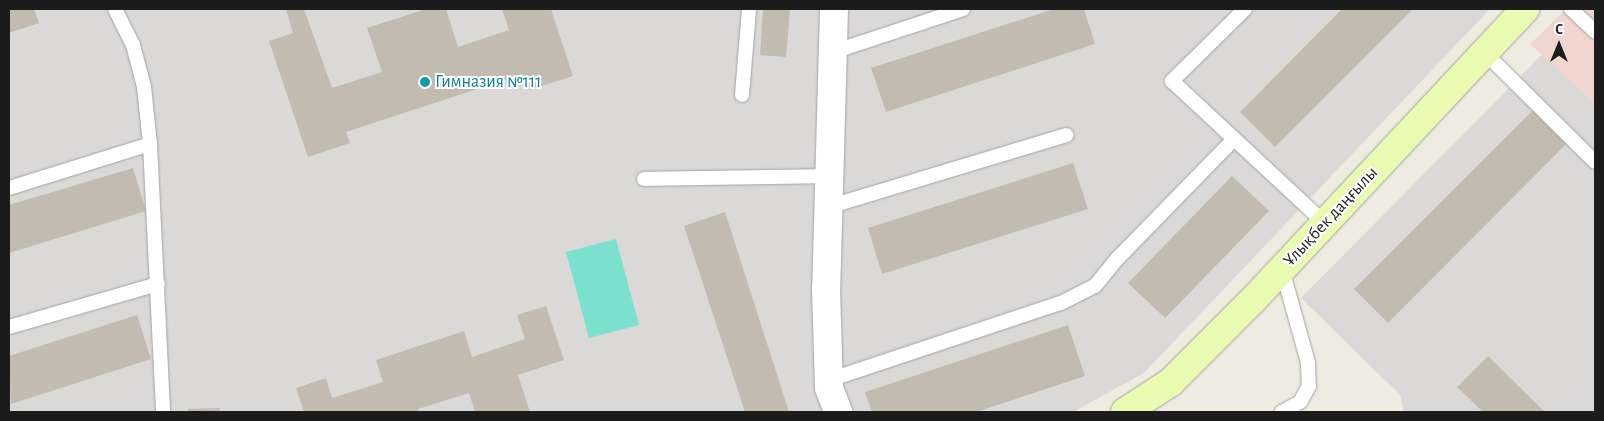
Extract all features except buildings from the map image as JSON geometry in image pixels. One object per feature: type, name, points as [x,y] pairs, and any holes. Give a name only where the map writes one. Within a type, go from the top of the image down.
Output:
[{"type":"street","points":[[834,9],[826,288],[829,380],[838,412]]},
{"type":"street","name":"Ұлықбек даңғылы","points":[[1126,412],[1172,382],[1282,269],[1525,9]]},
{"type":"lane","points":[[114,9],[133,45],[144,87],[150,144],[163,412]]},
{"type":"lane","points":[[742,95],[748,9]]},
{"type":"lane","points":[[833,52],[963,9]]},
{"type":"lane","points":[[1245,9],[1172,81],[1325,223]]},
{"type":"lane","points":[[1570,9],[1595,31]]},
{"type":"lane","points":[[1484,52],[1595,162]]},
{"type":"lane","points":[[828,207],[1066,135]]},
{"type":"lane","points":[[829,380],[1061,303],[1095,286],[1118,258],[1234,139]]},
{"type":"lane","points":[[9,188],[150,144]]},
{"type":"lane","points":[[644,179],[829,176]]},
{"type":"lane","points":[[1282,269],[1308,363],[1309,386],[1300,402],[1282,412]]},
{"type":"lane","points":[[9,327],[158,284]]},
{"type":"shaded area","points":[[9,9],[1490,9],[1144,373],[1073,412],[9,412]]},
{"type":"shaded area","points":[[1566,9],[1595,9],[1595,103],[1530,44]]},
{"type":"shaded area","points":[[1587,9],[1595,9],[1595,412],[1404,412],[1400,395],[1301,298]]},
{"type":"shaded area","points":[[616,239],[639,325],[589,338],[566,252]]},
{"type":"place","name":"Гимназия №111","points":[[425,82]]}]
